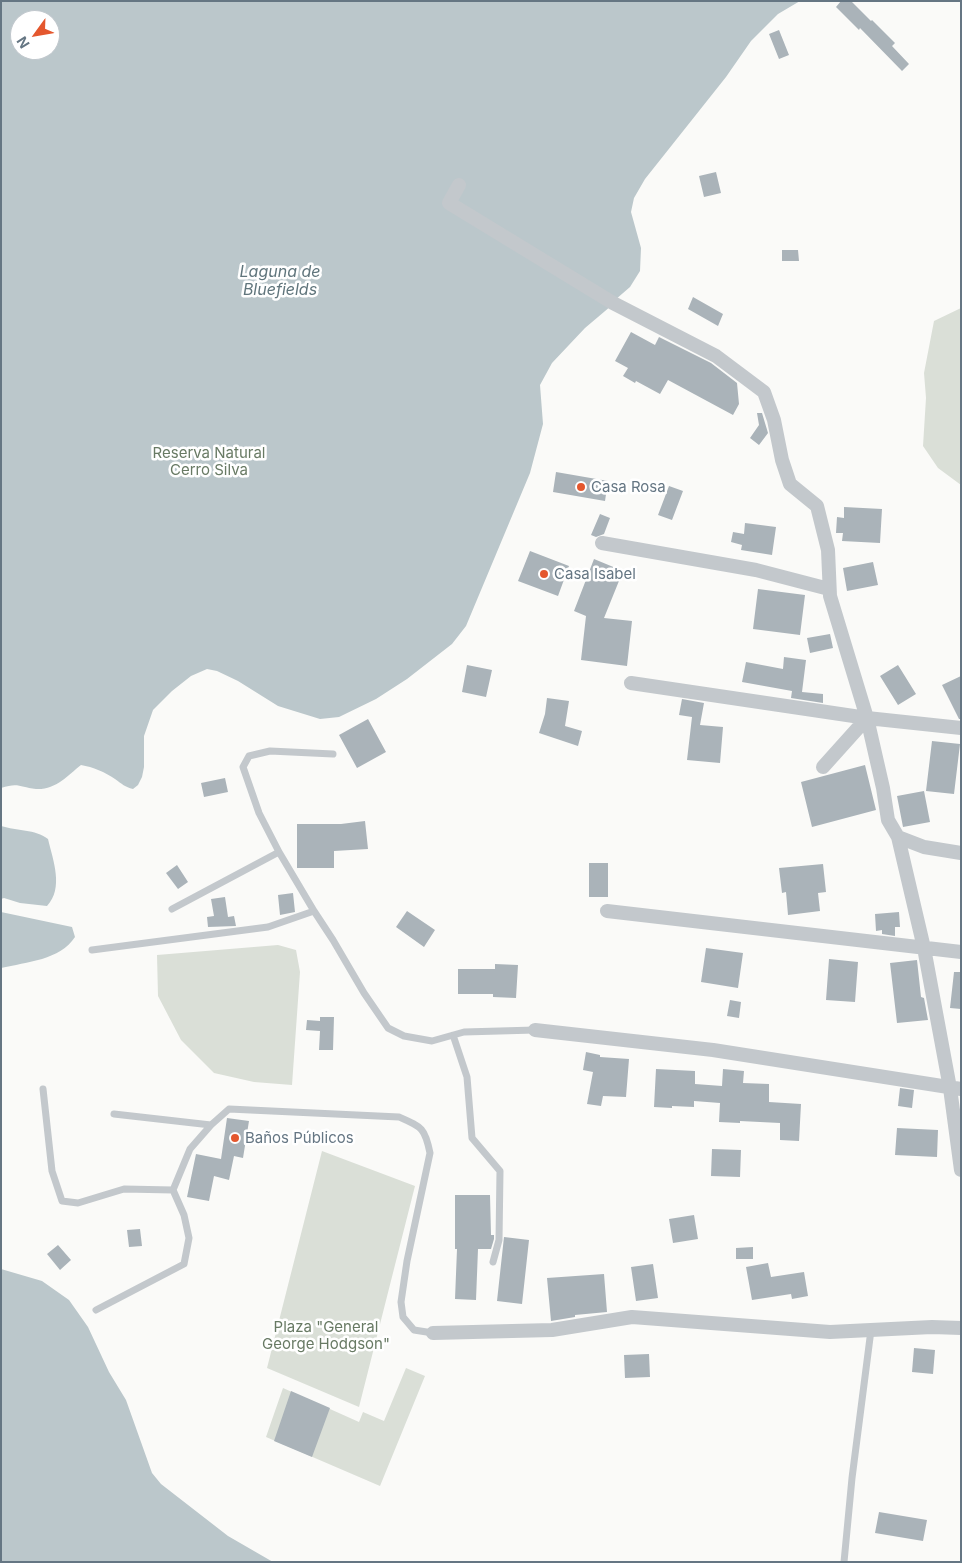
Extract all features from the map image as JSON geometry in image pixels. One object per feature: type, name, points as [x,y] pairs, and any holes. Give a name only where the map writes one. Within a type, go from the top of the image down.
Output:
[{"type":"street","points":[[459,185],[449,204],[613,303],[716,356],[764,392],[774,420],[782,460],[790,484],[817,506],[828,550],[829,590],[866,718],[883,788],[888,820],[898,837],[955,1089],[961,1170]]},
{"type":"street","points":[[602,543],[756,570],[829,590]]},
{"type":"street","points":[[631,683],[866,718],[961,728]]},
{"type":"street","points":[[823,767],[866,718]]},
{"type":"street","points":[[898,837],[924,847],[961,853]]},
{"type":"street","points":[[607,911],[961,952]]},
{"type":"street","points":[[535,1030],[712,1050],[955,1089]]},
{"type":"street","points":[[433,1333],[552,1330],[632,1317],[830,1332],[932,1326],[961,1328]]},
{"type":"lane","points":[[333,754],[270,751],[249,756],[243,767],[258,813],[279,852],[314,911],[334,940],[364,993],[388,1028],[404,1036],[432,1041],[464,1032],[535,1030]]},
{"type":"lane","points":[[172,910],[279,852]]},
{"type":"lane","points":[[92,950],[268,927],[314,911]]},
{"type":"lane","points":[[453,1035],[467,1078],[472,1138],[500,1170],[499,1240],[493,1262]]},
{"type":"lane","points":[[43,1089],[52,1171],[62,1201],[78,1203],[124,1189],[172,1190]]},
{"type":"lane","points":[[96,1310],[184,1264],[189,1238],[184,1215],[172,1190],[190,1149],[210,1126],[229,1109],[399,1117],[416,1125],[427,1136],[430,1153],[407,1261],[401,1302],[403,1316],[414,1330],[433,1333]]},
{"type":"lane","points":[[114,1114],[210,1126]]},
{"type":"lane","points":[[844,1562],[852,1478],[871,1330]]},
{"type":"green space","points":[[961,308],[961,485],[938,468],[923,446],[926,398],[924,373],[934,321]]},
{"type":"green space","points":[[278,945],[296,950],[300,972],[292,1085],[254,1082],[214,1073],[181,1040],[158,996],[157,955]]},
{"type":"green space","name":"Plaza \"General George Hodgson\"","points":[[322,1151],[415,1186],[359,1407],[267,1368]]},
{"type":"green space","points":[[406,1368],[425,1376],[380,1486],[266,1437],[283,1388],[359,1422],[363,1412],[384,1421]]},
{"type":"water","name":"Laguna de Bluefields","points":[[1,1],[800,1],[778,14],[751,41],[726,77],[645,179],[634,198],[631,212],[641,248],[640,271],[630,287],[585,328],[552,363],[540,385],[543,424],[530,473],[466,626],[452,644],[407,679],[376,699],[339,717],[320,719],[278,706],[238,681],[217,671],[207,669],[191,676],[153,710],[144,736],[144,767],[142,777],[138,785],[133,789],[103,772],[81,765],[55,785],[43,789],[15,785],[1,788]]},
{"type":"water","points":[[1,826],[32,832],[48,839],[56,882],[52,899],[47,906],[1,899]]},
{"type":"water","points":[[1,912],[72,927],[75,937],[69,945],[52,955],[32,962],[1,968]]},
{"type":"water","points":[[1,1269],[42,1281],[69,1300],[88,1327],[109,1372],[126,1400],[152,1473],[161,1484],[228,1536],[273,1562],[1,1562]]},
{"type":"building","points":[[841,1],[851,1],[895,43],[892,46],[909,64],[902,71],[860,28],[859,30],[836,7]]},
{"type":"building","points":[[779,30],[789,55],[779,59],[769,34]]},
{"type":"building","points":[[716,172],[721,193],[704,197],[699,176]]},
{"type":"building","points":[[782,250],[798,250],[799,261],[782,261]]},
{"type":"building","points":[[693,297],[723,314],[718,326],[688,309]]},
{"type":"building","points":[[631,332],[655,345],[659,337],[711,363],[737,383],[739,404],[733,415],[668,380],[660,394],[623,376],[628,368],[615,361]]},
{"type":"building","points":[[757,413],[762,413],[768,433],[759,445],[750,438],[759,425]]},
{"type":"building","name":"Casa Rosa","points":[[556,472],[608,481],[605,501],[553,492]]},
{"type":"building","points":[[669,486],[683,491],[672,520],[658,515]]},
{"type":"building","points":[[844,507],[882,509],[880,543],[842,541],[843,533],[836,533],[837,517],[844,518]]},
{"type":"building","points":[[600,514],[610,518],[604,534],[596,537],[591,535]]},
{"type":"building","points":[[745,523],[776,527],[772,555],[741,550],[742,545],[731,542],[733,532],[744,534]]},
{"type":"building","name":"Casa Isabel","points":[[530,551],[569,566],[558,596],[518,581]]},
{"type":"building","points":[[594,559],[623,571],[604,618],[632,621],[627,666],[581,660],[586,616],[574,611]]},
{"type":"building","points":[[873,562],[878,585],[847,591],[843,568]]},
{"type":"building","points":[[758,589],[805,595],[800,635],[753,629]]},
{"type":"building","points":[[830,634],[833,648],[810,653],[807,638]]},
{"type":"building","points":[[784,657],[806,660],[802,692],[823,694],[823,703],[791,698],[792,691],[742,682],[746,662],[783,669]]},
{"type":"building","points":[[467,665],[492,670],[486,697],[462,692]]},
{"type":"building","points":[[898,665],[916,694],[898,705],[880,676]]},
{"type":"building","points":[[961,676],[961,719],[959,719],[942,685]]},
{"type":"building","points":[[547,698],[569,701],[565,726],[582,731],[578,746],[539,733],[545,714]]},
{"type":"building","points":[[682,699],[704,703],[700,725],[723,727],[720,763],[687,760],[692,717],[679,715]]},
{"type":"building","points":[[368,719],[386,752],[357,768],[339,735]]},
{"type":"building","points":[[932,741],[960,744],[954,794],[926,791]]},
{"type":"building","points":[[865,765],[876,810],[812,827],[801,782]]},
{"type":"building","points":[[225,778],[228,792],[204,797],[201,783]]},
{"type":"building","points":[[924,791],[930,822],[903,827],[897,796]]},
{"type":"building","points":[[365,821],[368,849],[334,851],[334,868],[297,868],[297,824],[341,824]]},
{"type":"building","points":[[589,863],[608,863],[608,897],[589,897]]},
{"type":"building","points":[[823,864],[826,892],[818,893],[820,911],[788,915],[786,892],[782,893],[779,868]]},
{"type":"building","points":[[177,865],[188,882],[178,889],[166,873]]},
{"type":"building","points":[[293,893],[295,912],[280,915],[278,895]]},
{"type":"building","points":[[225,897],[228,917],[234,916],[236,926],[208,927],[207,917],[214,916],[211,899]]},
{"type":"building","points":[[407,911],[435,930],[424,947],[396,927]]},
{"type":"building","points":[[899,912],[900,927],[895,927],[895,936],[882,934],[882,930],[876,931],[875,914]]},
{"type":"building","points":[[706,948],[743,953],[738,988],[701,982]]},
{"type":"building","points":[[829,959],[858,962],[855,1002],[826,1000]]},
{"type":"building","points":[[917,960],[921,997],[924,998],[928,1020],[897,1023],[890,963]]},
{"type":"building","points":[[495,964],[518,965],[516,998],[493,997],[493,994],[458,994],[458,969],[495,969]]},
{"type":"building","points":[[954,972],[961,972],[961,1009],[950,1008]]},
{"type":"building","points":[[730,1000],[741,1002],[739,1018],[727,1016]]},
{"type":"building","points":[[320,1017],[334,1017],[333,1050],[319,1050],[320,1031],[306,1030],[307,1020],[320,1021]]},
{"type":"building","points":[[586,1052],[600,1055],[600,1057],[629,1059],[626,1097],[603,1096],[601,1106],[587,1104],[593,1072],[583,1070]]},
{"type":"building","points":[[656,1069],[695,1071],[695,1084],[722,1086],[723,1069],[744,1071],[743,1083],[769,1084],[769,1102],[801,1104],[799,1141],[780,1140],[780,1123],[719,1122],[720,1103],[694,1101],[694,1107],[654,1107]]},
{"type":"building","points":[[900,1088],[914,1090],[912,1108],[898,1106]]},
{"type":"building","points":[[227,1118],[249,1121],[243,1158],[234,1156],[229,1180],[214,1176],[209,1201],[187,1197],[196,1154],[221,1159]]},
{"type":"building","points":[[897,1128],[938,1130],[937,1157],[895,1155]]},
{"type":"building","points":[[712,1149],[741,1150],[740,1177],[711,1176]]},
{"type":"building","points":[[455,1195],[490,1195],[491,1235],[494,1235],[494,1239],[491,1249],[478,1249],[476,1300],[455,1299],[457,1249],[455,1249]]},
{"type":"building","points":[[694,1215],[698,1239],[673,1243],[669,1219]]},
{"type":"building","points":[[140,1229],[142,1246],[129,1247],[127,1230]]},
{"type":"building","points":[[504,1237],[529,1240],[522,1304],[497,1301]]},
{"type":"building","points":[[58,1245],[71,1260],[60,1270],[47,1254]]},
{"type":"building","points":[[753,1247],[753,1259],[736,1259],[736,1248]]},
{"type":"building","points":[[768,1263],[771,1277],[804,1272],[808,1296],[792,1299],[791,1294],[752,1300],[746,1267]]},
{"type":"building","points":[[653,1264],[658,1298],[636,1301],[631,1267]]},
{"type":"building","points":[[604,1274],[607,1312],[575,1315],[575,1317],[551,1321],[547,1278]]},
{"type":"building","points":[[914,1348],[935,1350],[933,1374],[912,1372]]},
{"type":"building","points":[[649,1354],[650,1377],[625,1378],[624,1355]]},
{"type":"building","points":[[291,1391],[330,1408],[312,1457],[274,1441]]},
{"type":"building","points":[[879,1512],[927,1520],[923,1541],[875,1533]]},
{"type":"place","name":"Casa Rosa","points":[[581,487]]},
{"type":"place","name":"Casa Isabel","points":[[544,574]]},
{"type":"place","name":"Baños Públicos","points":[[235,1138]]},
{"type":"park label","name":"Reserva Natural Cerro Silva","points":[[209,462]]}]
